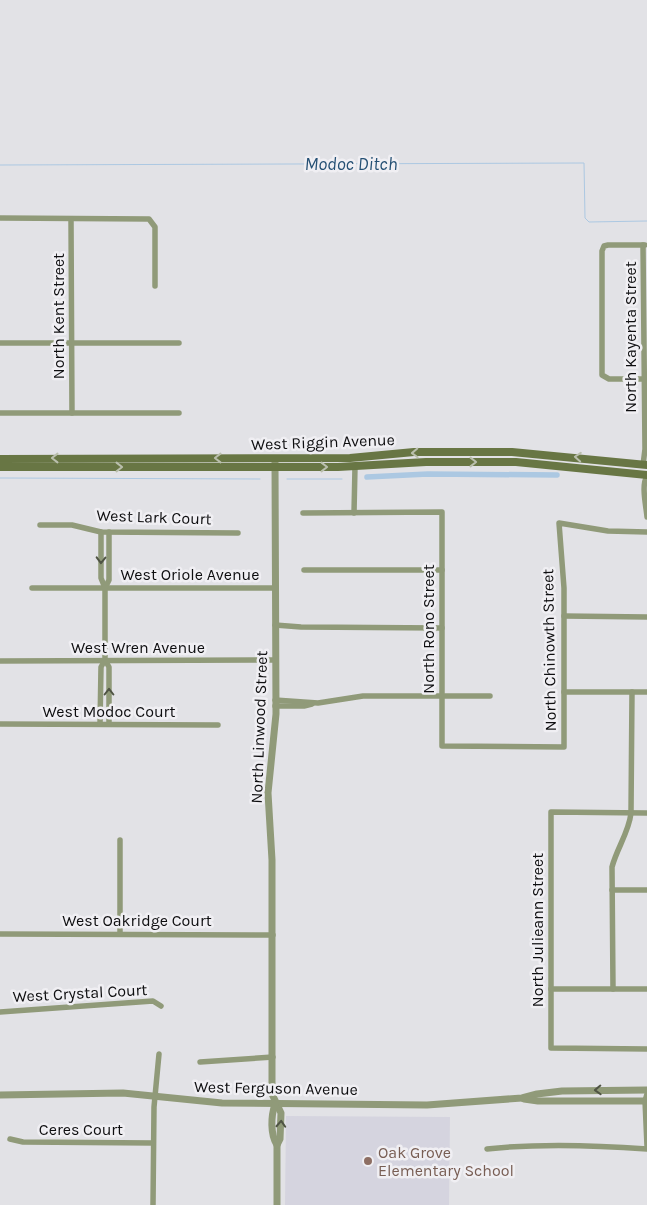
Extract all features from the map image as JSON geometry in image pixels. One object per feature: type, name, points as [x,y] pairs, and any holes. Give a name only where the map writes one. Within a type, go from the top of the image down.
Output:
[{"type":"main road","name":"West Riggin Avenue","points":[[1,459],[350,458],[414,452],[512,452],[646,465]]},
{"type":"main road","name":"West Riggin Avenue","points":[[0,467],[355,467],[426,462],[516,462],[578,467],[647,476]]},
{"type":"main road","points":[[578,467],[593,464],[635,468],[646,465]]},
{"type":"street","points":[[0,218],[146,218],[152,220],[155,227],[155,286]]},
{"type":"street","name":"North Kent Street","points":[[71,219],[72,413]]},
{"type":"street","points":[[643,379],[603,377],[602,363],[604,246],[645,245]]},
{"type":"street","name":"North Kayenta Street","points":[[645,245],[643,379],[646,465]]},
{"type":"street","points":[[0,343],[179,343]]},
{"type":"street","points":[[0,413],[179,413]]},
{"type":"street","name":"North Linwood Street","points":[[275,458],[276,703],[268,793],[272,846],[272,1094],[275,1104],[272,1113],[273,1140],[277,1145],[277,1205]]},
{"type":"street","points":[[303,513],[354,513],[355,467]]},
{"type":"street","points":[[647,476],[644,480],[644,491],[647,496],[647,517]]},
{"type":"street","name":"North Rono Street","points":[[354,513],[442,512],[442,746]]},
{"type":"street","name":"North Chinowth Street","points":[[442,746],[564,747],[564,584],[559,523],[608,531],[647,532]]},
{"type":"street","name":"West Lark Court","points":[[40,525],[72,525],[101,532],[238,533]]},
{"type":"street","points":[[100,724],[101,667],[105,660],[105,588],[101,578],[101,532]]},
{"type":"street","points":[[105,588],[109,580],[109,532]]},
{"type":"street","points":[[304,570],[442,570]]},
{"type":"street","name":"West Oriole Avenue","points":[[32,588],[275,588]]},
{"type":"street","points":[[564,616],[647,617]]},
{"type":"street","points":[[275,625],[301,628],[442,628]]},
{"type":"street","points":[[105,660],[109,667],[109,724]]},
{"type":"street","name":"West Wren Avenue","points":[[0,661],[275,660]]},
{"type":"street","points":[[564,692],[647,692]]},
{"type":"street","points":[[613,989],[612,890],[614,859],[628,830],[631,812],[632,692]]},
{"type":"street","points":[[276,703],[304,706],[363,696],[490,696]]},
{"type":"street","name":"West Modoc Court","points":[[0,724],[218,725]]},
{"type":"street","name":"North Julieann Street","points":[[631,812],[551,812],[551,1048],[647,1049]]},
{"type":"street","points":[[631,812],[647,813]]},
{"type":"street","points":[[120,840],[120,934]]},
{"type":"street","points":[[612,890],[647,890]]},
{"type":"street","name":"West Oakridge Court","points":[[0,934],[273,935]]},
{"type":"street","points":[[551,989],[647,989]]},
{"type":"street","name":"West Crystal Court","points":[[0,1012],[153,1001],[161,1006]]},
{"type":"street","points":[[153,1205],[154,1095],[159,1054]]},
{"type":"street","points":[[200,1062],[273,1057]]},
{"type":"street","name":"West Ferguson Avenue","points":[[0,1095],[98,1093],[154,1095],[206,1102],[428,1105],[522,1098],[562,1091],[647,1090]]},
{"type":"street","name":"West Ferguson Avenue","points":[[522,1098],[538,1101],[646,1099]]},
{"type":"street","points":[[486,1149],[526,1145],[575,1144],[647,1148],[646,1099]]},
{"type":"street","name":"Ceres Court","points":[[10,1139],[23,1142],[153,1143]]},
{"type":"shaded area","name":"Oak Grove Elementary School","points":[[286,1116],[450,1117],[449,1205],[285,1205]]},
{"type":"waterway","name":"Modoc Ditch","points":[[0,165],[584,163],[585,218],[589,222],[647,221]]},
{"type":"waterway","points":[[367,477],[428,474],[557,475]]},
{"type":"waterway","points":[[0,478],[260,479]]},
{"type":"waterway","points":[[287,479],[342,479]]},
{"type":"place","name":"Oak Grove Elementary School","points":[[368,1161]]}]
